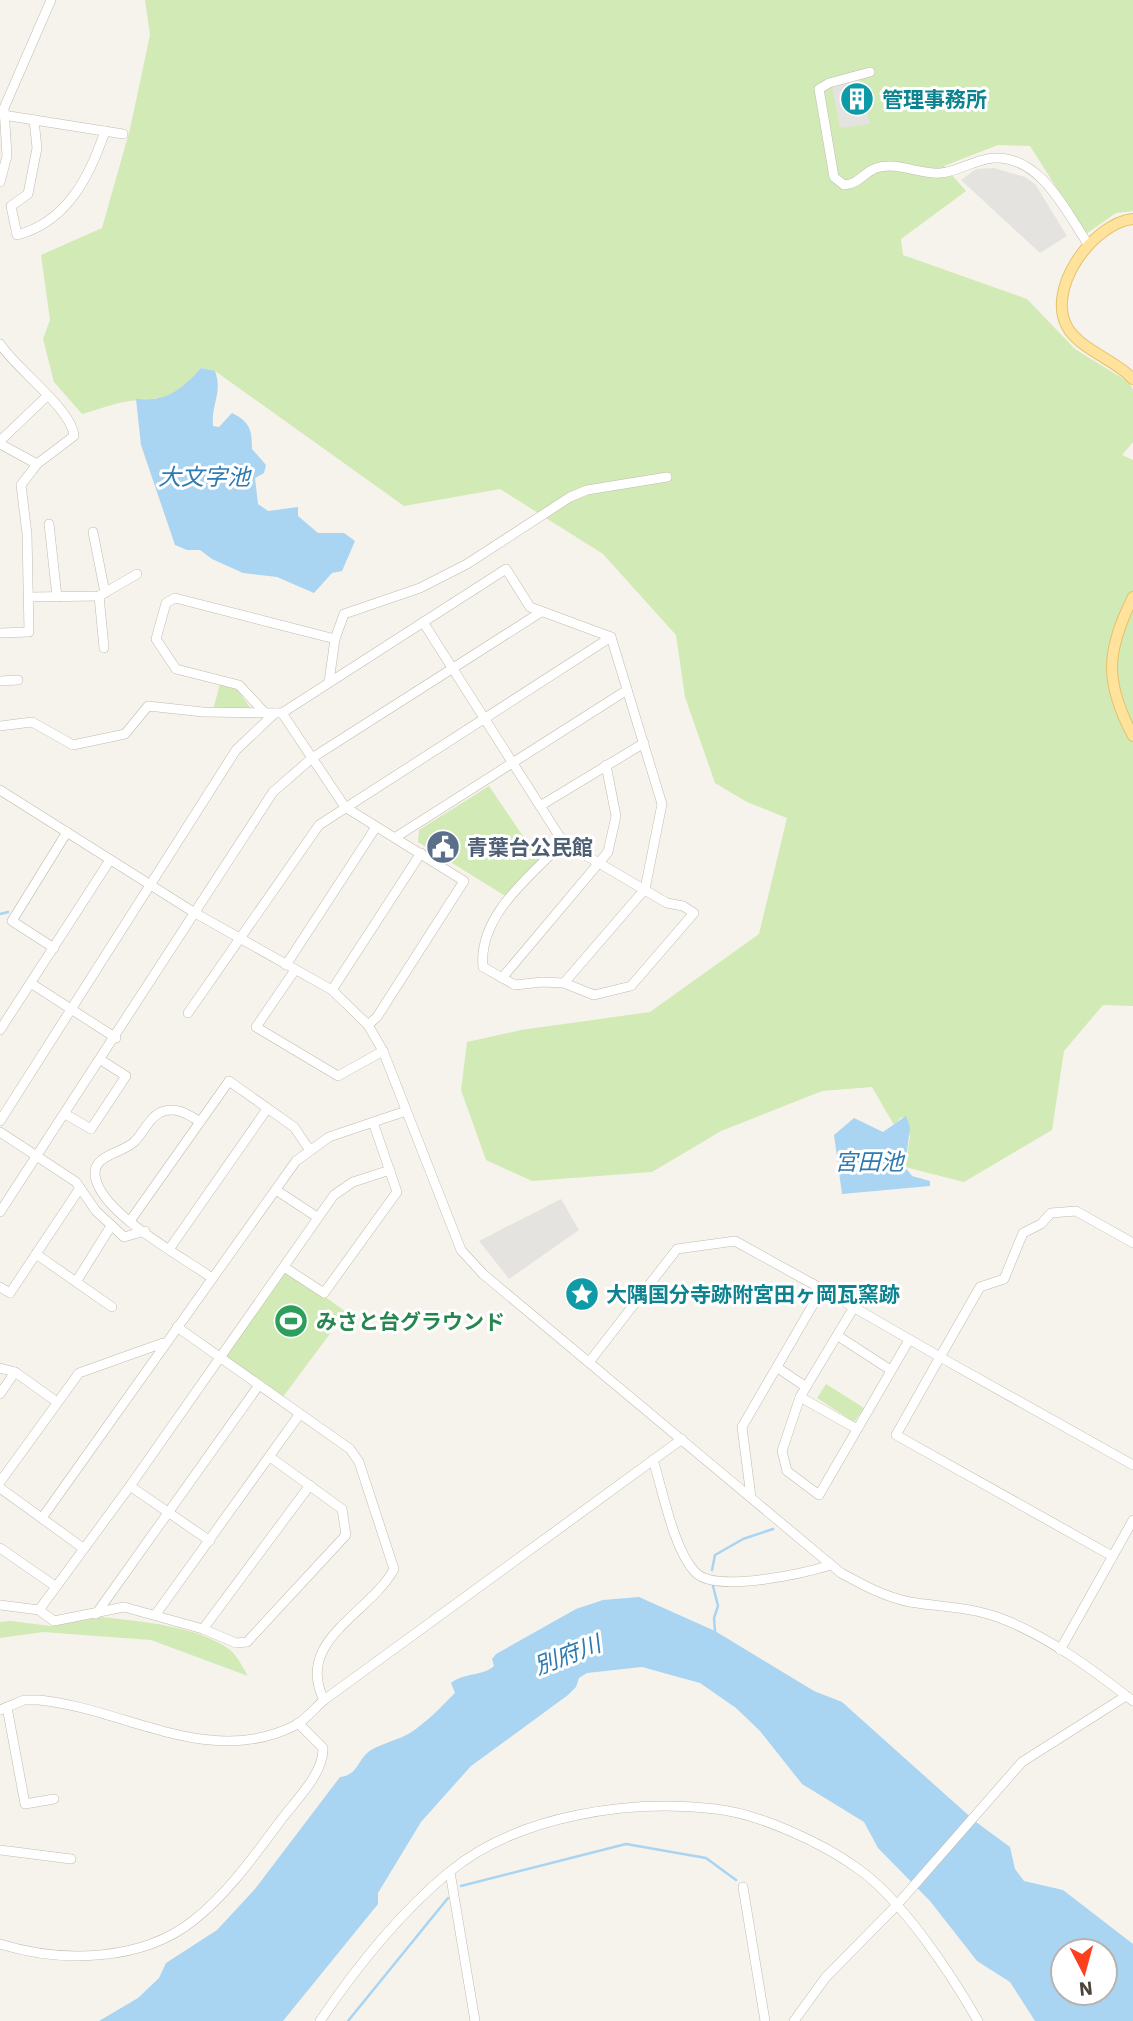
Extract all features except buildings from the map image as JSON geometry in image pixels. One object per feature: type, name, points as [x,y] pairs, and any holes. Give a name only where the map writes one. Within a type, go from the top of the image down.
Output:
[{"type":"main road","points":[[1133,219],[1119,221],[1088,244],[1068,276],[1062,302],[1067,327],[1079,341],[1121,366],[1133,379]]},
{"type":"main road","points":[[1133,597],[1115,635],[1111,654],[1116,693],[1133,736]]},
{"type":"street","points":[[0,182],[7,156],[4,115],[11,89],[51,0]]},
{"type":"street","points":[[870,72],[829,83],[819,89],[818,100],[834,177],[844,185],[854,185],[875,169],[891,167],[938,173],[994,158],[1016,160],[1042,178],[1088,244]]},
{"type":"street","points":[[4,115],[123,134]]},
{"type":"street","points":[[34,120],[37,148],[28,194],[11,206],[17,235],[41,225],[70,201],[94,164],[105,131]]},
{"type":"street","points":[[0,344],[10,359],[69,419],[74,436],[37,464],[21,485],[30,597],[29,632],[0,633]]},
{"type":"street","points":[[37,464],[0,442],[47,396]]},
{"type":"street","points":[[329,682],[335,639],[344,614],[384,603],[455,570],[570,497],[587,490],[667,477]]},
{"type":"street","points":[[49,524],[57,597]]},
{"type":"street","points":[[93,532],[102,595],[104,648]]},
{"type":"street","points":[[0,1121],[236,750],[274,713],[329,682],[506,569],[530,607],[611,637]]},
{"type":"street","points":[[30,597],[102,595],[137,574]]},
{"type":"street","points":[[335,639],[175,598],[166,603],[156,639],[176,669],[239,685],[274,713],[312,758],[345,807],[464,881],[377,1017],[368,1025]]},
{"type":"street","points":[[0,1212],[102,1060],[273,792],[312,758],[541,612]]},
{"type":"street","points":[[423,622],[563,842],[667,903],[683,906],[694,913],[631,986],[594,995],[564,983],[515,985],[483,967],[482,955],[497,914],[563,842]]},
{"type":"street","points":[[564,983],[645,889],[662,804],[611,637]]},
{"type":"street","points":[[188,1013],[319,825],[611,637]]},
{"type":"street","points":[[0,681],[18,680]]},
{"type":"street","points":[[396,837],[627,690]]},
{"type":"street","points":[[0,726],[32,722],[73,745],[125,734],[148,706],[274,713]]},
{"type":"street","points":[[540,806],[643,743]]},
{"type":"street","points":[[502,978],[602,863],[614,837],[616,816],[606,765]]},
{"type":"street","points":[[0,790],[195,913],[332,990],[368,1025],[383,1051],[461,1250],[483,1274],[831,1565],[882,1594],[908,1602],[968,1609],[1000,1618],[1060,1650],[1130,1698],[1022,1762],[908,1889],[896,1906],[826,1977],[794,2021]]},
{"type":"street","points":[[376,827],[257,1027],[338,1076],[383,1051]]},
{"type":"street","points":[[54,948],[12,922],[67,832]]},
{"type":"street","points":[[332,990],[421,853]]},
{"type":"street","points":[[0,1030],[110,860]]},
{"type":"street","points":[[32,984],[116,1038]]},
{"type":"street","points":[[65,1114],[91,1129],[126,1076],[102,1060]]},
{"type":"street","points":[[130,1221],[229,1081],[294,1127],[309,1149]]},
{"type":"street","points":[[170,1248],[267,1109]]},
{"type":"street","points":[[199,1121],[180,1111],[163,1111],[154,1116],[133,1143],[110,1153],[101,1160],[95,1170],[101,1192],[130,1221],[212,1278]]},
{"type":"street","points":[[42,1518],[296,1161],[309,1149],[329,1138],[406,1111]]},
{"type":"street","points":[[284,1266],[324,1293],[397,1192],[373,1122]]},
{"type":"street","points":[[0,1132],[80,1188],[96,1211],[124,1237],[145,1231]]},
{"type":"street","points":[[39,1610],[131,1486],[218,1357],[334,1195],[353,1182],[390,1170]]},
{"type":"street","points":[[0,1287],[10,1293],[80,1188]]},
{"type":"street","points":[[276,1190],[317,1217]]},
{"type":"street","points":[[1112,1556],[896,1435],[981,1287],[1004,1279],[1023,1233],[1041,1224],[1051,1213],[1076,1211],[1133,1243]]},
{"type":"street","points":[[76,1282],[111,1226]]},
{"type":"street","points":[[590,1361],[677,1249],[735,1241],[1133,1465]]},
{"type":"street","points":[[36,1254],[112,1307]]},
{"type":"street","points":[[751,1497],[742,1427],[822,1289]]},
{"type":"street","points":[[854,1307],[800,1397],[782,1451],[787,1471],[819,1495],[889,1369],[909,1339]]},
{"type":"street","points":[[177,1327],[355,1454],[394,1569],[319,1654],[317,1686],[324,1700]]},
{"type":"street","points":[[838,1336],[889,1369]]},
{"type":"street","points":[[0,1482],[79,1373],[165,1342]]},
{"type":"street","points":[[0,1367],[15,1373],[57,1402]]},
{"type":"street","points":[[778,1368],[806,1387]]},
{"type":"street","points":[[0,1394],[15,1373]]},
{"type":"street","points":[[96,1614],[170,1514],[259,1385]]},
{"type":"street","points":[[800,1397],[857,1429]]},
{"type":"street","points":[[156,1614],[299,1415]]},
{"type":"street","points":[[54,1799],[25,1804],[4,1709],[24,1700],[55,1701],[202,1740],[221,1742],[255,1740],[298,1723],[324,1700],[682,1439]]},
{"type":"street","points":[[0,1605],[39,1610],[54,1621],[124,1607],[203,1629],[236,1643],[247,1642],[346,1535],[342,1509],[270,1457]]},
{"type":"street","points":[[653,1460],[681,1548],[694,1571],[703,1578],[735,1582],[809,1572],[831,1565]]},
{"type":"street","points":[[203,1629],[310,1485]]},
{"type":"street","points":[[131,1486],[210,1541]]},
{"type":"street","points":[[0,1488],[83,1548]]},
{"type":"street","points":[[1060,1650],[1133,1520]]},
{"type":"street","points":[[0,1548],[55,1586]]},
{"type":"street","points":[[0,1944],[53,1956],[82,1958],[167,1937],[192,1922],[237,1880],[323,1758],[323,1748],[298,1723]]},
{"type":"street","points":[[320,2021],[341,1988],[417,1902],[450,1871],[498,1843],[556,1820],[647,1805],[718,1809],[785,1829],[858,1868],[896,1906],[943,1965],[978,2021]]},
{"type":"street","points":[[0,1850],[71,1859]]},
{"type":"street","points":[[450,1871],[475,2021]]},
{"type":"street","points":[[743,1887],[765,2021]]},
{"type":"green space","points":[[145,0],[1133,0],[1133,211],[1116,213],[1086,234],[1030,146],[998,145],[944,166],[966,191],[901,239],[903,255],[1027,299],[1075,349],[1130,383],[1133,390],[1133,442],[1122,455],[1133,460],[1133,1006],[1103,1005],[1064,1051],[1052,1130],[964,1182],[905,1167],[910,1136],[902,1117],[894,1125],[872,1087],[822,1091],[721,1131],[652,1172],[532,1181],[486,1160],[461,1090],[467,1042],[521,1030],[650,1012],[759,934],[787,818],[747,802],[715,783],[685,697],[676,635],[603,554],[500,489],[404,506],[215,371],[201,368],[170,395],[124,402],[82,414],[54,382],[43,339],[50,320],[41,255],[102,228],[130,129],[150,35]]},
{"type":"green space","points":[[220,684],[236,688],[252,710],[213,710]]},
{"type":"green space","points":[[489,786],[540,861],[507,897],[418,842],[419,830]]},
{"type":"green space","name":"みさと台グラウンド","points":[[284,1267],[346,1312],[280,1401],[218,1357]]},
{"type":"green space","points":[[826,1384],[864,1408],[854,1422],[817,1398]]},
{"type":"green space","points":[[102,1617],[168,1626],[215,1641],[229,1649],[248,1676],[151,1640],[43,1632],[0,1638],[0,1622],[51,1626]]},
{"type":"shaded area","points":[[859,78],[870,124],[840,128],[832,87]]},
{"type":"shaded area","points":[[994,168],[1025,177],[1035,184],[1067,236],[1040,253],[961,180],[976,169]]},
{"type":"shaded area","points":[[561,1199],[579,1230],[509,1279],[479,1241]]},
{"type":"water","name":"大文字池","points":[[201,368],[215,371],[217,379],[213,426],[219,427],[232,413],[243,420],[250,432],[252,449],[266,465],[264,473],[255,478],[258,504],[268,511],[298,507],[298,516],[318,533],[344,533],[355,541],[342,571],[332,573],[314,593],[277,577],[243,573],[212,559],[200,550],[187,550],[175,545],[141,445],[136,399],[156,399],[173,393]]},
{"type":"water","name":"宮田池","points":[[906,1116],[910,1127],[905,1167],[912,1176],[930,1181],[930,1186],[842,1194],[834,1135],[854,1118],[883,1132]]},
{"type":"water","name":"別府川","points":[[639,1597],[715,1631],[814,1691],[842,1702],[976,1822],[1010,1847],[1015,1869],[1024,1881],[1063,1890],[1133,1944],[1133,2021],[1035,2021],[1010,1982],[977,1961],[930,1901],[878,1848],[864,1822],[802,1784],[760,1731],[736,1708],[700,1683],[642,1667],[587,1673],[579,1678],[576,1687],[568,1695],[471,1766],[421,1822],[378,1893],[378,1904],[283,2021],[99,2021],[138,1998],[159,1978],[166,1963],[217,1930],[255,1889],[340,1777],[351,1773],[366,1754],[410,1733],[428,1719],[455,1693],[451,1683],[489,1669],[494,1666],[492,1659],[496,1654],[576,1609],[603,1600]]},
{"type":"waterway","points":[[0,914],[8,912]]},
{"type":"waterway","points":[[712,1570],[715,1555],[743,1539],[773,1529]]},
{"type":"waterway","points":[[713,1586],[718,1606],[714,1618],[715,1631]]},
{"type":"waterway","points":[[461,1886],[626,1844],[706,1858],[736,1880]]},
{"type":"waterway","points":[[348,2021],[448,1898]]},
{"type":"place","name":"管理事務所","points":[[857,99]]},
{"type":"place","name":"青葉台公民館","points":[[443,847]]},
{"type":"place","name":"大隅国分寺跡附宮田ヶ岡瓦窯跡","points":[[582,1294]]},
{"type":"place","name":"みさと台グラウンド","points":[[291,1321]]}]
